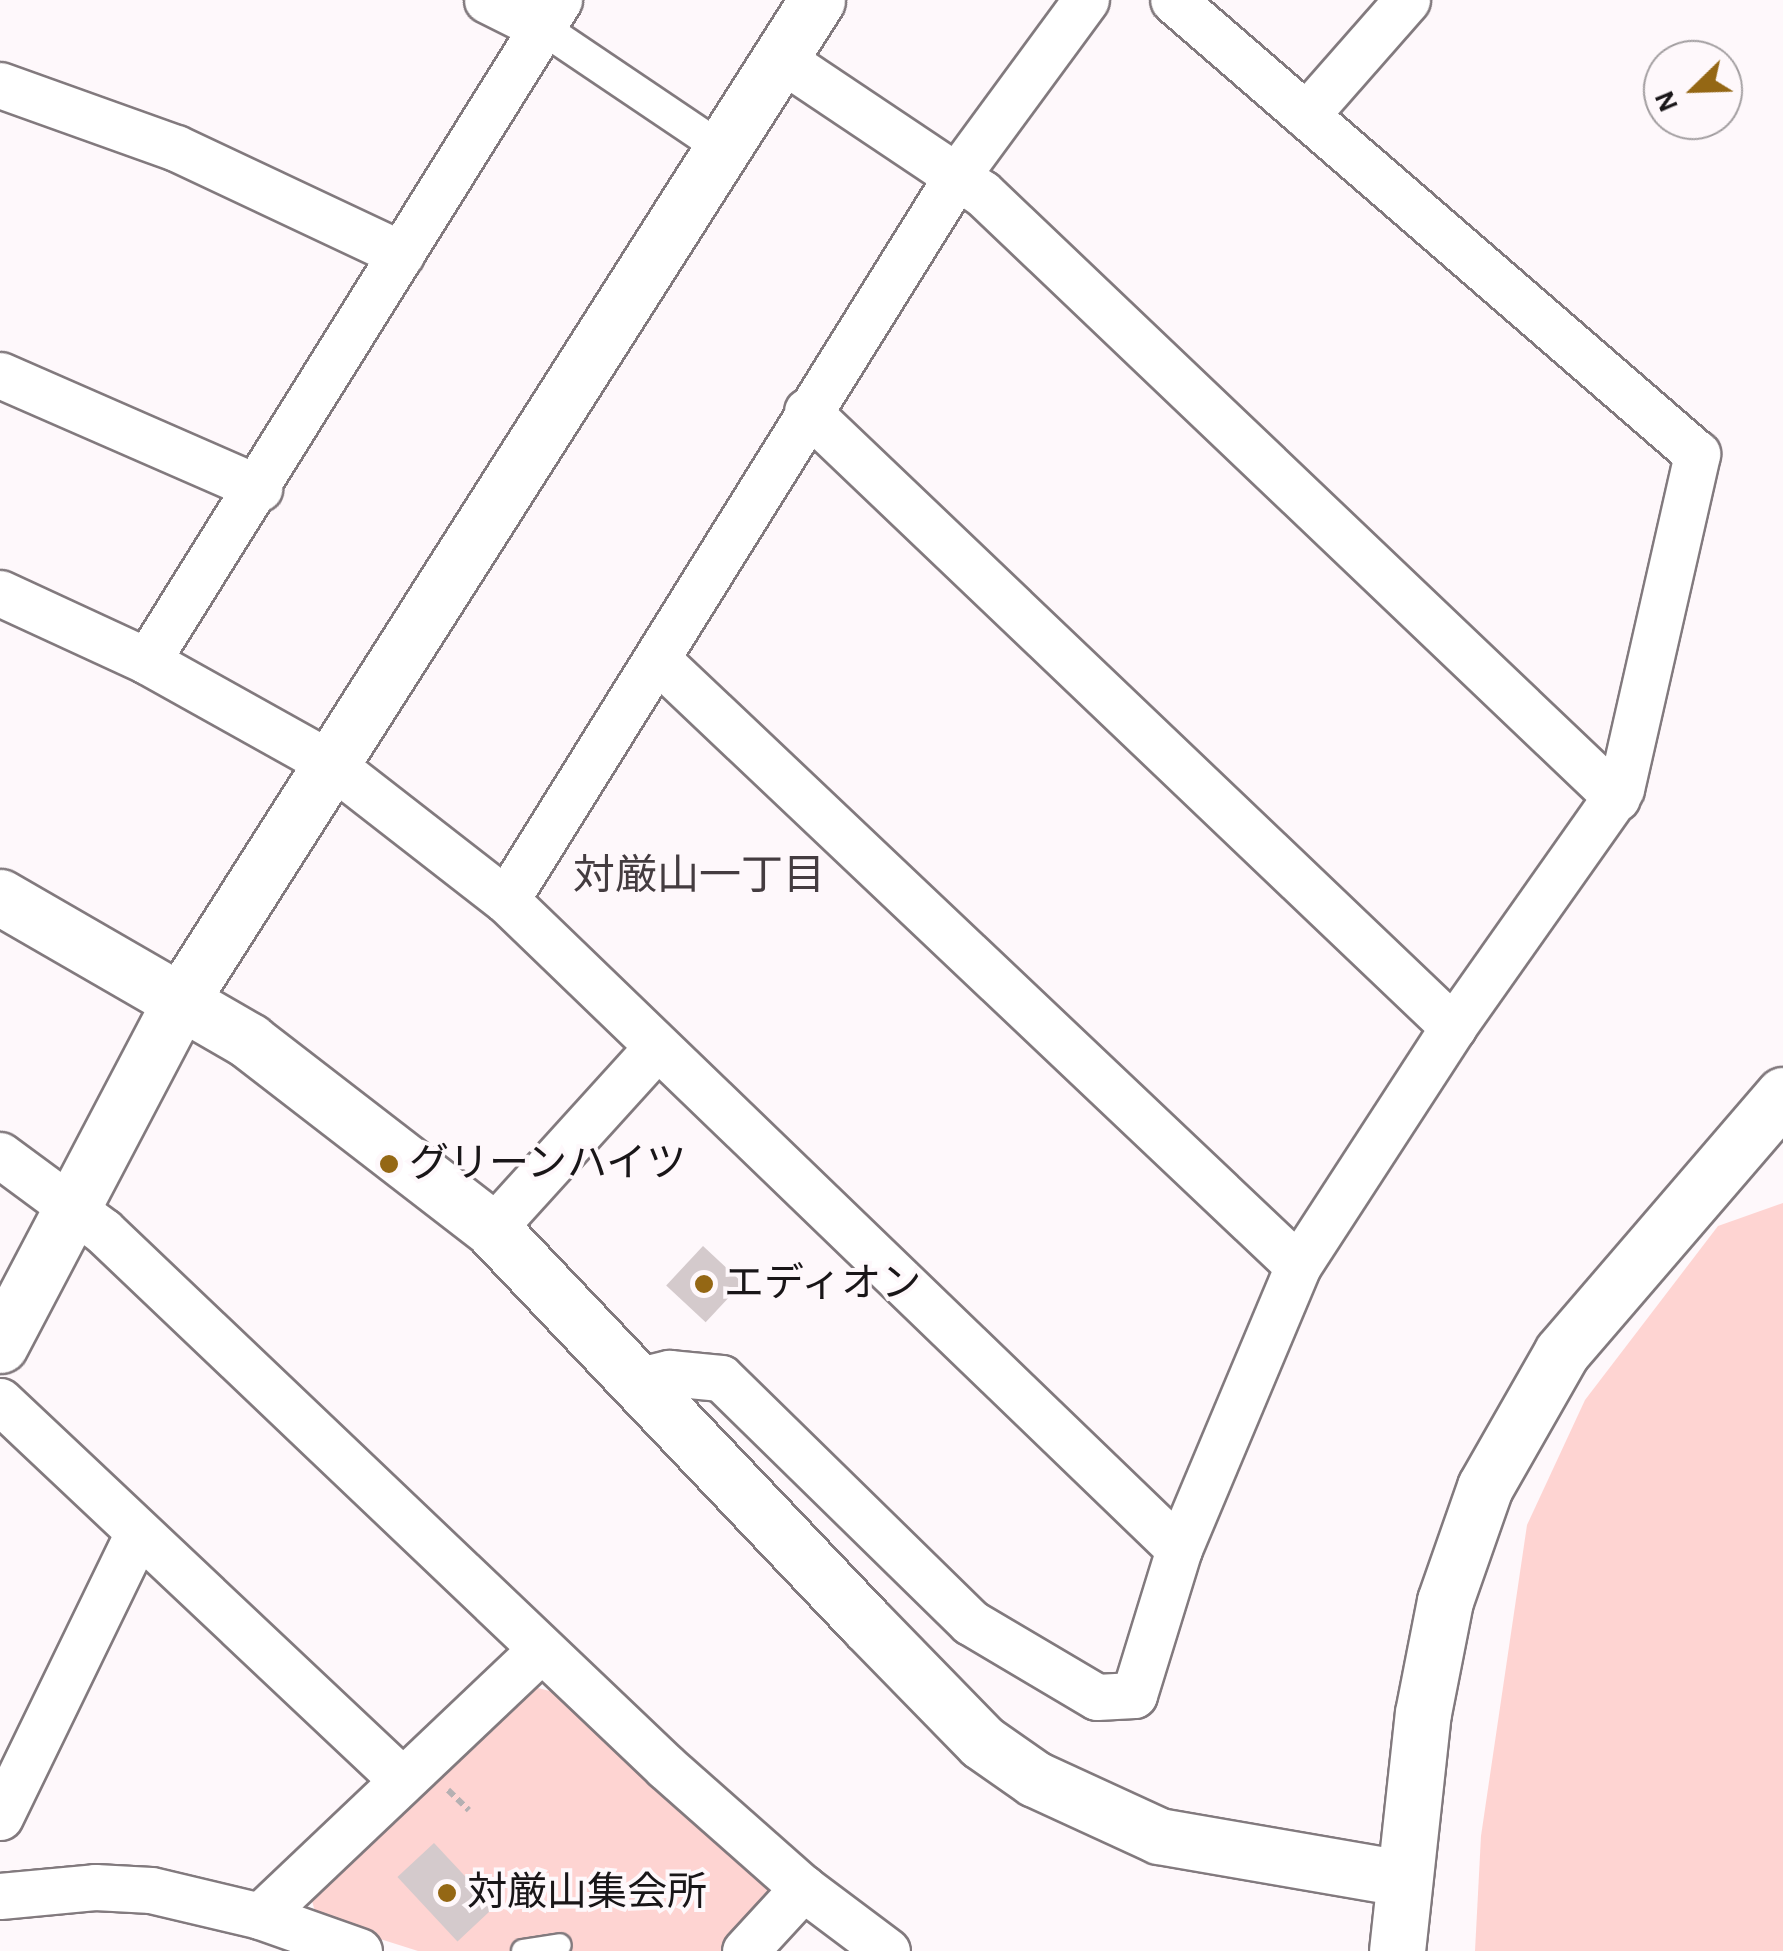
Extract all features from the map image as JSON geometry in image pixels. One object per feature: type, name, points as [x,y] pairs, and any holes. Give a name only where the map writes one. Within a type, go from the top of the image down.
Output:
[{"type":"street","points":[[487,0],[550,14],[722,149]]},
{"type":"street","points":[[0,1345],[181,1000],[817,0]]},
{"type":"street","points":[[506,900],[958,174],[1086,0]]},
{"type":"street","points":[[640,1380],[669,1373],[721,1378],[970,1622],[1097,1697],[1134,1695],[1180,1550],[1298,1266],[1453,1027],[1617,798],[1697,454],[1173,0]]},
{"type":"street","points":[[1306,115],[1407,0]]},
{"type":"street","points":[[147,660],[259,488],[550,14]]},
{"type":"street","points":[[780,58],[958,174],[1617,798]]},
{"type":"street","points":[[0,84],[176,148],[401,254]]},
{"type":"street","points":[[0,375],[259,488]]},
{"type":"street","points":[[807,411],[1453,1027]]},
{"type":"street","points":[[0,593],[147,660],[331,764],[506,900],[1180,1550]]},
{"type":"street","points":[[658,660],[1298,1266]]},
{"type":"street","points":[[0,898],[249,1041],[492,1229],[982,1742],[1035,1779],[1159,1836],[1401,1878]]},
{"type":"street","points":[[492,1229],[657,1047]]},
{"type":"street","points":[[1397,1951],[1401,1878],[1446,1601],[1485,1488],[1562,1352],[1783,1095]]},
{"type":"street","points":[[0,1154],[73,1204],[540,1650],[803,1888],[887,1951]]},
{"type":"street","points":[[0,1401],[137,1535],[401,1779]]},
{"type":"street","points":[[0,1817],[137,1535]]},
{"type":"street","points":[[260,1916],[540,1650]]},
{"type":"street","points":[[0,1896],[95,1887],[151,1890],[260,1916],[359,1951]]},
{"type":"street","points":[[745,1951],[803,1888]]},
{"type":"lane","points":[[523,1951],[560,1945]]},
{"type":"shaded area","points":[[1783,1203],[1783,1951],[1475,1951],[1481,1836],[1527,1525],[1585,1400],[1718,1226]]},
{"type":"shaded area","points":[[527,1685],[557,1693],[777,1884],[732,1951],[418,1951],[317,1919],[309,1890]]},
{"type":"building","name":"エディオン","points":[[703,1246],[742,1283],[706,1322],[666,1285]]},
{"type":"building","name":"対厳山集会所","points":[[434,1843],[494,1907],[457,1941],[397,1877]]},
{"type":"place","name":"グリーンハイツ","points":[[389,1164]]},
{"type":"place","name":"エディオン","points":[[704,1284]]},
{"type":"place","name":"対厳山集会所","points":[[447,1893]]},
{"type":"district","name":"対厳山一丁目","points":[[699,876]]}]
